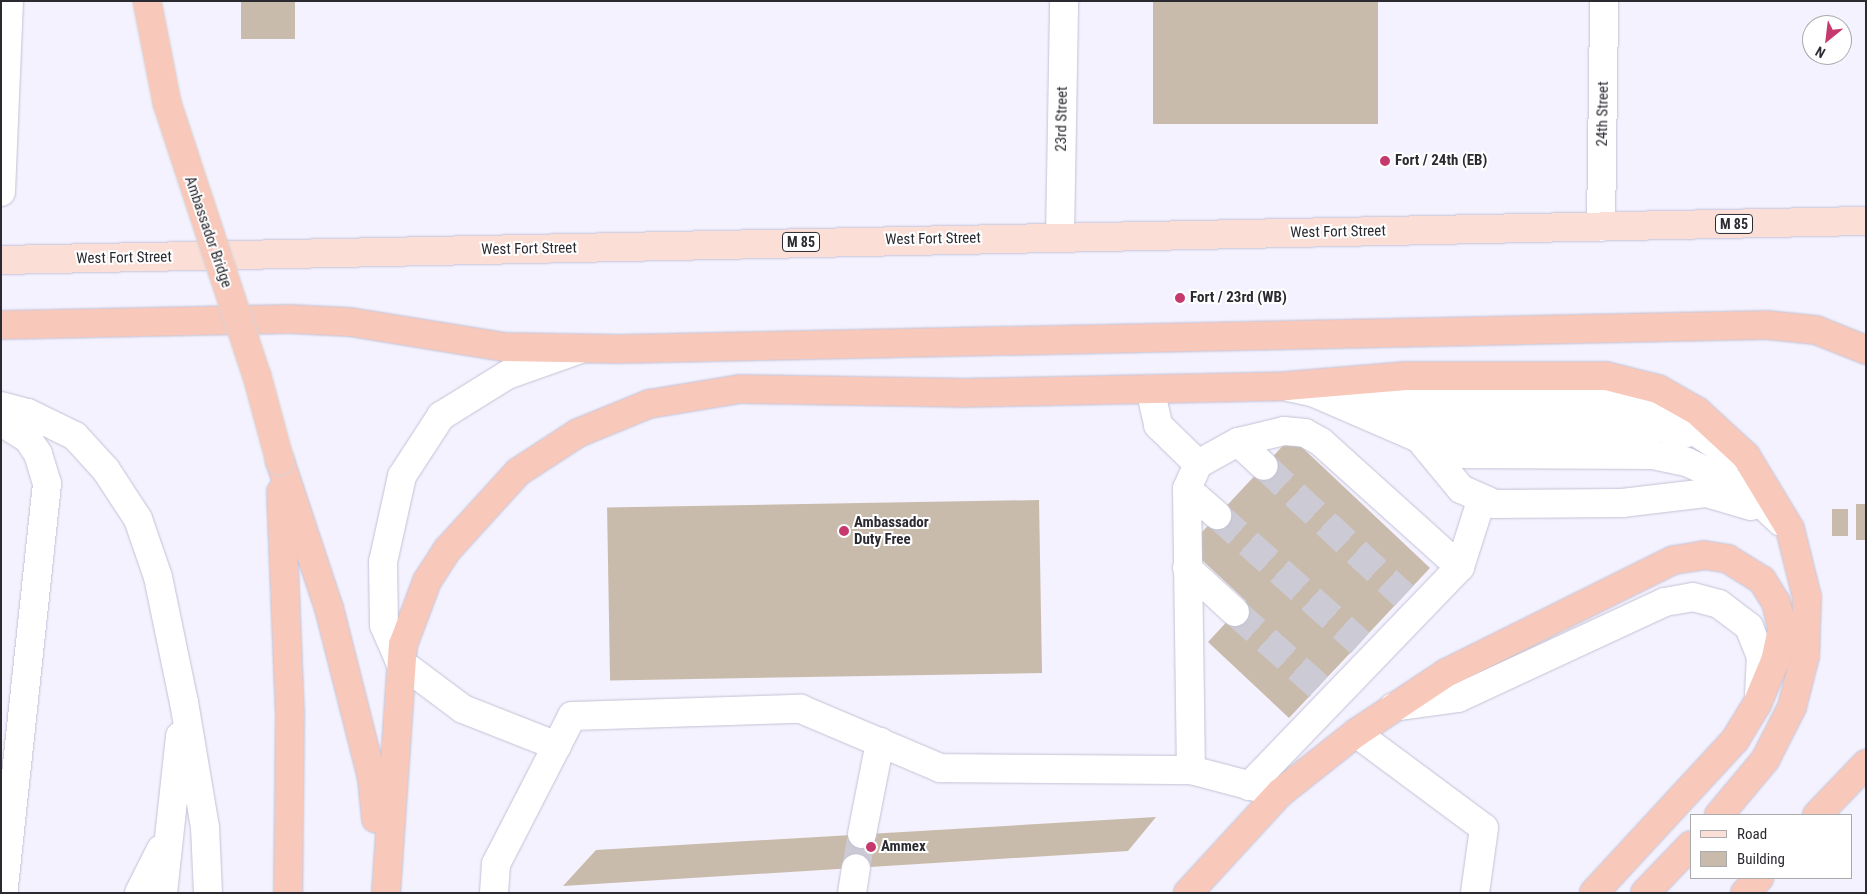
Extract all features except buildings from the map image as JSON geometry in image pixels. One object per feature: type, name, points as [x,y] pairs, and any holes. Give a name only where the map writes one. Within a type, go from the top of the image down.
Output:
[{"type":"highway","name":"Ambassador Bridge","points":[[148,1],[167,103],[257,376],[280,461]]},
{"type":"highway","points":[[1,325],[289,319],[350,322],[504,347],[581,348],[1768,325],[1816,330],[1866,350]]},
{"type":"highway","points":[[384,889],[400,662],[412,612],[427,580],[472,519],[518,472],[612,417],[688,394],[740,389],[960,393],[1286,386],[1406,376],[1622,377],[1678,400],[1712,423],[1746,456],[1778,504],[1799,558],[1808,626],[1800,682],[1765,760],[1719,814]]},
{"type":"highway","points":[[280,461],[329,608],[372,778],[384,889]]},
{"type":"highway","points":[[280,461],[290,712],[288,893]]},
{"type":"highway","points":[[1188,893],[1280,793],[1356,733],[1446,673],[1674,560],[1704,555],[1728,559],[1750,571],[1778,608],[1780,644],[1757,704],[1714,767],[1594,893]]},
{"type":"highway","points":[[1819,814],[1866,764]]},
{"type":"highway","points":[[1645,893],[1690,846]]},
{"type":"highway","points":[[1745,893],[1758,879]]},
{"type":"main road","name":"West Fort Street","points":[[1,260],[1866,222]]},
{"type":"street","points":[[1,192],[9,1]]},
{"type":"street","name":"23rd Street","points":[[1060,237],[1064,1]]},
{"type":"street","name":"24th Street","points":[[1602,227],[1604,1]]},
{"type":"street","points":[[557,746],[463,709],[400,662],[384,625],[383,562],[402,476],[442,416],[507,375],[581,348]]},
{"type":"street","points":[[1286,386],[1325,398],[1352,403],[1641,406],[1703,435],[1759,479],[1778,504]]},
{"type":"street","points":[[1150,389],[1158,425],[1198,464]]},
{"type":"street","points":[[1325,398],[1414,437],[1469,455],[1653,455],[1687,462],[1748,491],[1776,516],[1799,558]]},
{"type":"street","points":[[1,406],[28,412],[75,436],[124,496],[138,519],[158,577],[184,702],[205,827],[208,893]]},
{"type":"street","points":[[1,422],[28,440],[45,468],[43,528],[3,893]]},
{"type":"street","points":[[1384,424],[1412,429],[1660,428],[1704,443],[1759,479]]},
{"type":"street","points":[[1191,770],[1186,568],[1187,489],[1198,464],[1238,442],[1284,431],[1305,433],[1322,442],[1460,567]]},
{"type":"street","points":[[1414,437],[1435,453],[1461,489],[1481,501],[1622,503],[1722,495],[1750,506],[1772,522],[1799,558]]},
{"type":"street","points":[[1238,442],[1264,466]]},
{"type":"street","points":[[1187,489],[1218,515]]},
{"type":"street","points":[[1249,786],[1326,693],[1412,603],[1460,567],[1481,501]]},
{"type":"street","points":[[1186,568],[1236,612]]},
{"type":"street","points":[[1393,707],[1458,698],[1665,602],[1693,597],[1719,604],[1749,627],[1761,656],[1757,704]]},
{"type":"street","points":[[163,893],[184,702]]},
{"type":"street","points":[[494,893],[496,864],[572,716],[801,710],[940,768],[1191,770],[1280,793]]},
{"type":"street","points":[[1356,733],[1484,828],[1475,893]]},
{"type":"street","points":[[862,834],[880,742]]},
{"type":"street","points":[[140,893],[172,814]]},
{"type":"tunnel","points":[[1264,466],[1404,596]]},
{"type":"tunnel","points":[[1217,515],[1360,643]]},
{"type":"tunnel","points":[[1235,612],[1319,687]]},
{"type":"tunnel","points":[[856,868],[862,834]]},
{"type":"place","name":"Fort / 24th (EB)","points":[[1385,161]]},
{"type":"place","name":"Fort / 23rd (WB)","points":[[1180,298]]},
{"type":"place","name":"Ambassador Duty Free","points":[[844,531]]},
{"type":"place","name":"Ammex","points":[[871,847]]}]
